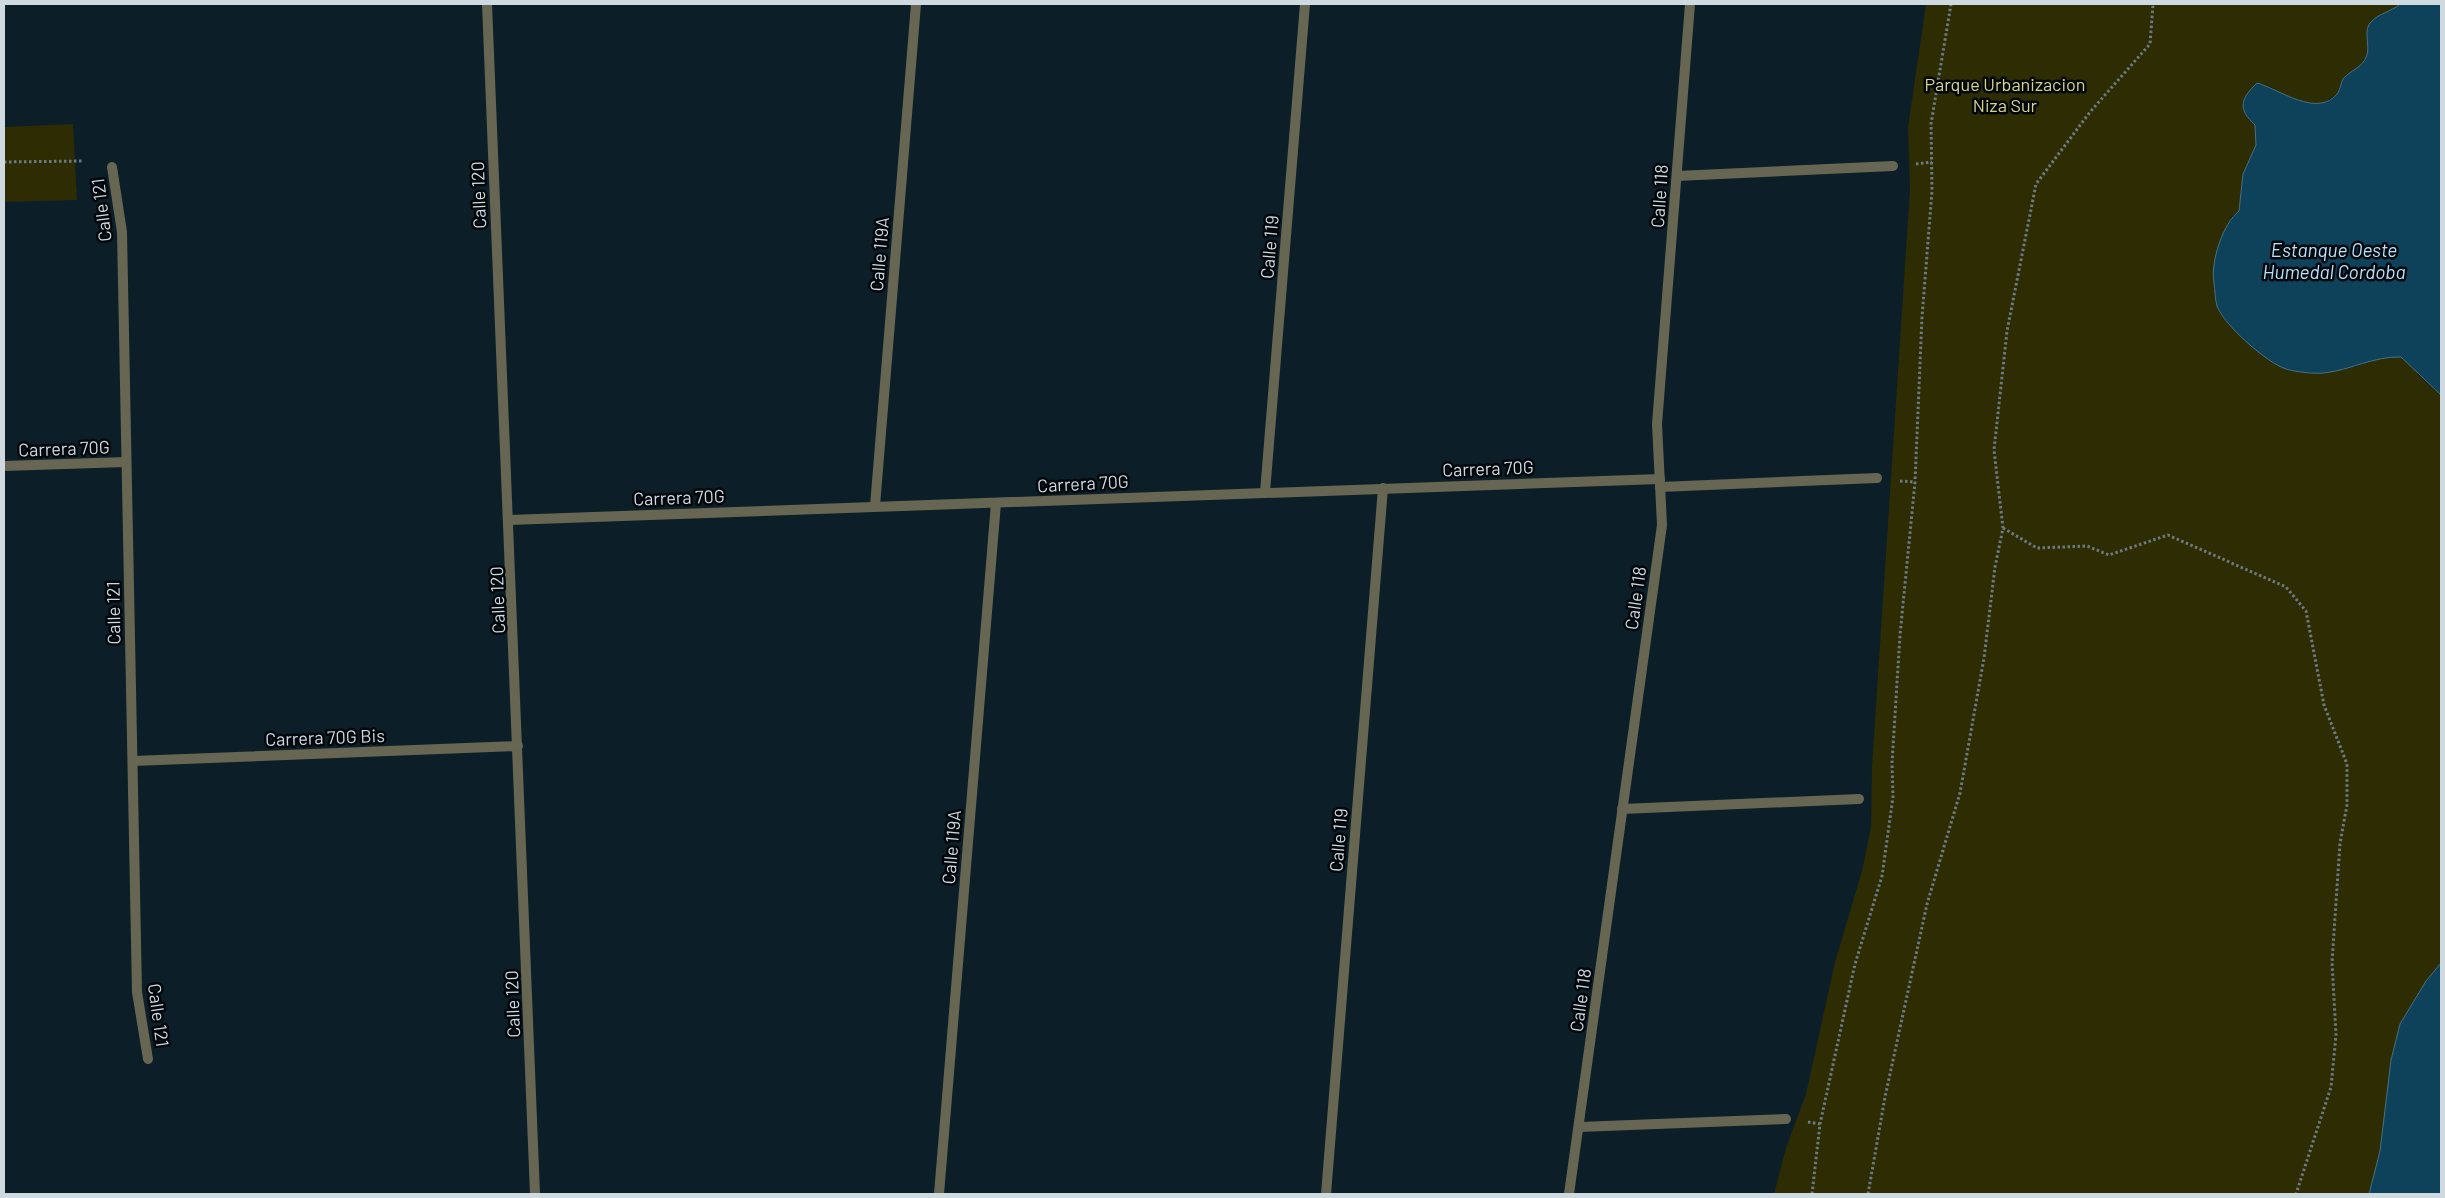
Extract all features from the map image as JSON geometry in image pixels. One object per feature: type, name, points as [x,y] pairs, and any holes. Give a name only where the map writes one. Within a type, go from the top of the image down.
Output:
[{"type":"street","name":"Calle 120","points":[[487,4],[536,1194]]},
{"type":"street","name":"Calle 119A","points":[[875,506],[916,4]]},
{"type":"street","name":"Calle 119","points":[[1265,492],[1305,4]]},
{"type":"street","name":"Calle 118","points":[[1569,1194],[1662,526],[1658,424],[1690,4]]},
{"type":"street","name":"Calle 121","points":[[112,166],[122,232],[137,992],[148,1059]]},
{"type":"street","points":[[1677,176],[1893,166]]},
{"type":"street","name":"Carrera 70G","points":[[4,466],[126,462]]},
{"type":"street","name":"Carrera 70G","points":[[509,520],[1383,488],[1878,478]]},
{"type":"street","name":"Calle 119","points":[[1326,1194],[1383,488]]},
{"type":"street","name":"Calle 119A","points":[[939,1194],[996,503]]},
{"type":"street","name":"Carrera 70G Bis","points":[[133,760],[518,746]]},
{"type":"street","points":[[1622,809],[1859,799]]},
{"type":"street","points":[[1579,1127],[1786,1119]]},
{"type":"path","points":[[1812,1194],[1820,1124],[1855,964],[1882,876],[1893,797],[1892,763],[1900,635],[1915,482],[1922,317],[1932,191],[1931,124],[1951,4]]},
{"type":"path","points":[[1868,1194],[1885,1097],[1927,904],[1960,793],[2003,528],[1994,450],[2007,331],[2036,184],[2090,112],[2150,44],[2153,4]]},
{"type":"path","points":[[4,162],[82,161]]},
{"type":"path","points":[[2003,528],[2038,548],[2086,546],[2108,554],[2168,535],[2286,587],[2306,612],[2324,705],[2347,764],[2348,805],[2340,843],[2332,962],[2336,1035],[2332,1087],[2296,1194]]},
{"type":"green space","name":"Parque Urbanizacion Niza Sur","points":[[1926,4],[2400,4],[2394,10],[2382,15],[2370,40],[2367,55],[2358,69],[2344,78],[2337,94],[2323,103],[2313,104],[2280,94],[2270,86],[2247,118],[2255,125],[2256,145],[2243,174],[2239,211],[2231,217],[2217,307],[2234,329],[2257,350],[2355,367],[2384,356],[2402,357],[2411,363],[2421,378],[2441,395],[2441,963],[2426,981],[2400,1024],[2391,1060],[2380,1151],[2369,1194],[1774,1194],[1786,1148],[1806,1094],[1835,962],[1862,871],[1871,827],[1872,766],[1910,189],[1908,127]]},
{"type":"green space","points":[[73,124],[77,200],[4,202],[4,127]]},
{"type":"water","name":"Estanque Oeste Humedal Cordoba","points":[[2400,4],[2441,4],[2441,395],[2401,357],[2381,359],[2324,373],[2286,369],[2268,359],[2237,333],[2221,314],[2215,297],[2213,275],[2216,255],[2223,234],[2239,211],[2243,174],[2256,145],[2255,125],[2245,114],[2243,104],[2247,94],[2257,83],[2309,103],[2320,103],[2330,100],[2338,93],[2343,79],[2365,60],[2368,51],[2367,29],[2369,25],[2374,19]]},
{"type":"water","points":[[2441,963],[2441,1194],[2369,1194],[2380,1151],[2391,1060],[2400,1024],[2426,981]]}]
